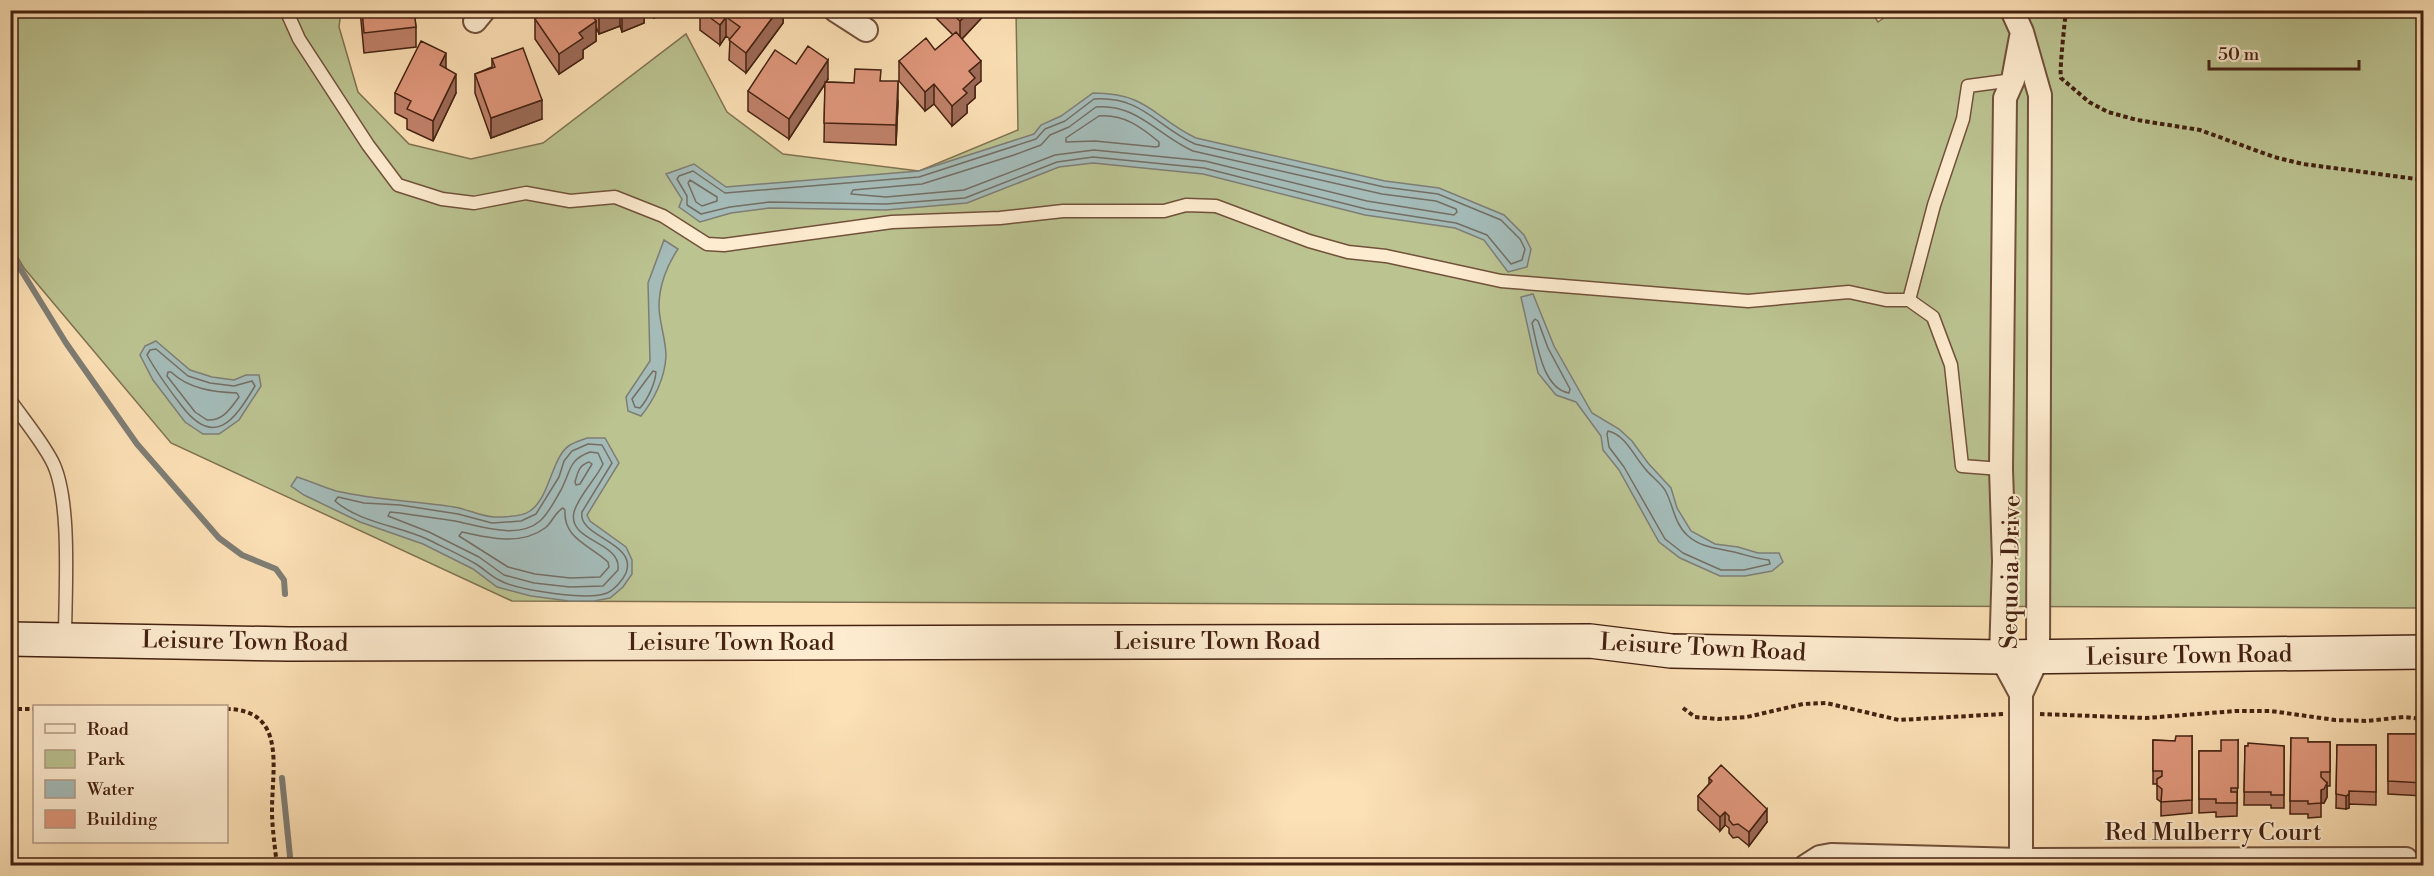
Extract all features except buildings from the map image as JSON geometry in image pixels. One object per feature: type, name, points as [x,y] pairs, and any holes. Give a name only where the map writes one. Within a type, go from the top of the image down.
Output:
[{"type":"main road","name":"Leisure Town Road","points":[[10,639],[65,638],[289,644],[1590,641],[1671,651],[2001,657],[2424,652]]},
{"type":"street","points":[[835,10],[866,30]]},
{"type":"street","points":[[2012,10],[2023,21]]},
{"type":"street","name":"Sequoia Drive","points":[[2021,704],[2001,657],[2004,561],[2001,469],[2005,98],[2013,80],[2023,21]]},
{"type":"street","name":"Sequoia Drive","points":[[2021,704],[2038,657],[2040,95],[2023,21]]},
{"type":"street","points":[[2021,704],[2021,863]]},
{"type":"street","name":"Red Mulberry Court","points":[[1806,866],[1820,857],[1831,855],[2021,863],[2406,859]]},
{"type":"lane","points":[[286,10],[299,39],[368,145],[398,184],[442,199],[474,203],[526,193],[570,201],[615,197],[663,216],[707,244],[724,245],[891,222],[1000,218],[1063,211],[1164,211],[1186,204],[1216,206],[1309,241],[1348,252],[1386,255],[1501,281],[1748,301],[1849,292],[1886,300],[1909,300],[1933,317],[1951,365],[1962,466],[2001,469]]},
{"type":"lane","points":[[1909,300],[1934,204],[1963,119],[1968,86],[2013,80]]},
{"type":"lane","points":[[10,400],[52,461],[61,484],[65,552],[65,638]]},
{"type":"path","points":[[2066,10],[2063,57],[2059,72],[2061,78],[2089,102],[2108,112],[2137,120],[2200,130],[2274,157],[2303,164],[2424,180]]},
{"type":"path","points":[[1683,708],[1695,717],[1718,719],[1747,717],[1803,704],[1826,703],[1899,720],[1975,715],[2021,704],[2146,718],[2173,718],[2208,712],[2271,711],[2335,720],[2366,721],[2404,717],[2422,719]]},
{"type":"path","points":[[10,709],[33,709]]},
{"type":"path","points":[[228,709],[243,709],[255,714],[270,734],[275,764],[272,812],[277,866]]},
{"type":"green space","points":[[1870,10],[1878,22],[1895,10],[2423,11],[2423,608],[512,601],[171,443],[24,268],[11,246],[11,11],[341,11],[339,27],[358,92],[409,144],[471,159],[543,143],[686,34],[727,112],[783,154],[919,171],[1018,130],[1016,11]]},
{"type":"water","points":[[1093,93],[1126,97],[1138,102],[1196,138],[1385,181],[1439,188],[1504,215],[1524,235],[1531,249],[1527,267],[1508,272],[1484,240],[1455,228],[1365,215],[1203,174],[1093,163],[1059,167],[967,203],[886,210],[769,208],[731,213],[700,222],[679,207],[682,199],[666,174],[694,164],[726,187],[919,171],[1034,134],[1041,125],[1061,116]]},
{"type":"water","points":[[664,240],[678,249],[664,276],[659,298],[659,312],[666,350],[664,372],[658,388],[641,416],[628,411],[626,397],[650,361],[648,283]]},
{"type":"water","points":[[1533,294],[1554,346],[1592,413],[1619,429],[1632,441],[1671,488],[1677,508],[1691,531],[1715,544],[1758,553],[1779,553],[1783,562],[1772,571],[1745,576],[1720,576],[1680,558],[1659,542],[1619,470],[1603,450],[1601,436],[1576,402],[1556,395],[1538,373],[1521,297]]},
{"type":"water","points":[[156,341],[190,370],[212,377],[234,380],[246,375],[259,375],[261,386],[239,420],[219,434],[203,434],[185,422],[153,380],[140,355],[145,346]]},
{"type":"water","points":[[587,438],[605,438],[619,463],[587,515],[590,521],[626,547],[632,560],[632,574],[623,587],[610,598],[594,601],[569,601],[531,596],[497,587],[473,569],[423,544],[360,522],[304,495],[291,486],[297,477],[351,494],[454,507],[490,517],[518,516],[527,513],[537,504],[564,451],[572,444]]},
{"type":"waterway","points":[[10,252],[66,343],[137,444],[219,538],[242,555],[276,569],[284,580],[285,594]]},
{"type":"waterway","points":[[282,778],[291,866]]}]
